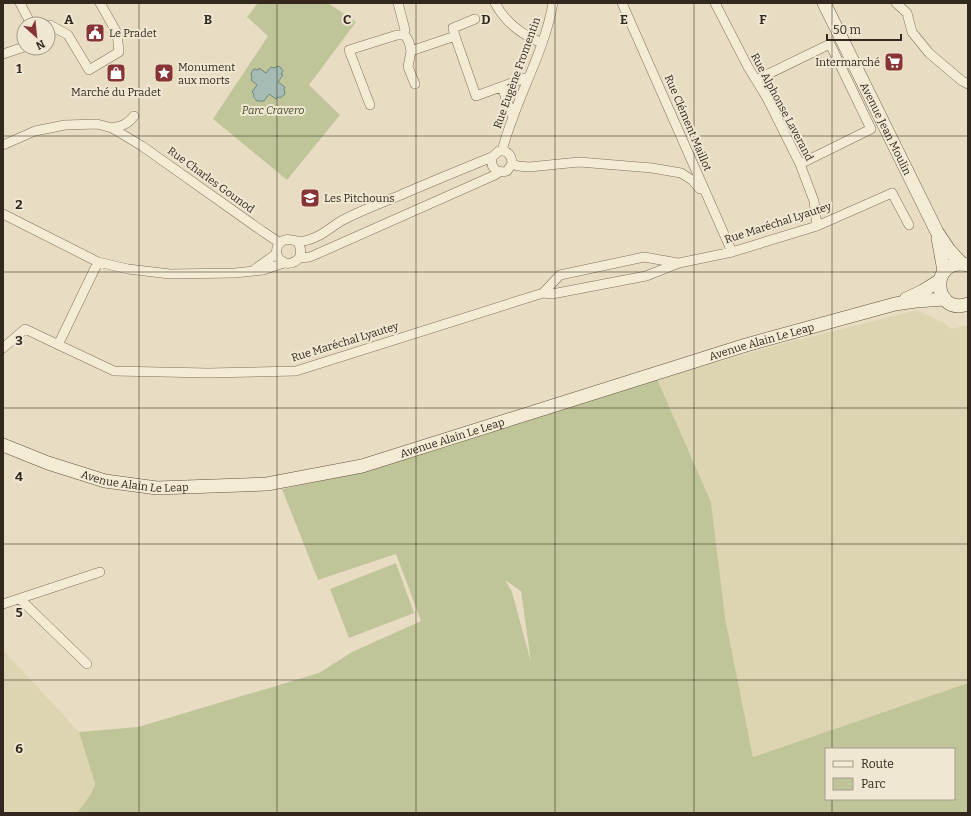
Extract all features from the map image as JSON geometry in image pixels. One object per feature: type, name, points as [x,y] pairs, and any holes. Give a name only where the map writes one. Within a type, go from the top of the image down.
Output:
[{"type":"street","points":[[20,3],[27,16]]},
{"type":"street","points":[[56,28],[68,35],[89,70],[100,64],[119,52],[117,33],[100,3]]},
{"type":"street","points":[[398,3],[411,51],[408,67],[415,84]]},
{"type":"street","points":[[495,3],[511,24],[526,36],[542,43]]},
{"type":"street","name":"Rue Eugène Fromentin","points":[[502,151],[528,77],[542,43],[553,3]]},
{"type":"street","name":"Rue Clément Maillot","points":[[622,3],[669,108],[705,194],[732,252]]},
{"type":"street","name":"Rue Alphonse Laverand","points":[[715,3],[800,164],[814,201],[817,226]]},
{"type":"street","name":"Avenue Jean Moulin","points":[[825,3],[937,232],[949,250],[965,264]]},
{"type":"street","points":[[896,3],[907,13],[912,32],[929,54],[962,81],[968,84]]},
{"type":"street","points":[[475,19],[453,28],[476,96],[528,77]]},
{"type":"street","points":[[370,105],[349,50],[405,33]]},
{"type":"street","points":[[411,51],[455,36]]},
{"type":"street","points":[[756,80],[830,44],[871,129],[800,164]]},
{"type":"street","points":[[3,54],[16,49]]},
{"type":"street","points":[[502,87],[513,118]]},
{"type":"street","points":[[3,145],[35,131],[65,125],[97,124],[112,128],[124,125],[135,118],[127,137]]},
{"type":"street","name":"Rue Charles Gounod","points":[[112,128],[142,146],[262,232],[280,243]]},
{"type":"street","points":[[248,273],[276,254],[280,243],[286,239],[297,242],[319,236],[341,221],[492,157],[496,152],[506,151],[511,156],[512,164],[507,171],[499,172],[495,176],[310,257],[299,258]]},
{"type":"street","points":[[492,157],[491,164],[493,168],[499,172]]},
{"type":"street","points":[[512,164],[528,167],[579,162],[652,168],[681,174],[692,180],[705,194]]},
{"type":"street","name":"Rue Maréchal Lyautey","points":[[3,348],[25,329],[114,371],[208,373],[296,371],[543,293],[552,294],[646,276],[679,263],[732,252],[817,226],[892,193],[909,225]]},
{"type":"street","points":[[3,214],[98,262],[128,269],[170,274],[248,273],[284,263],[294,263],[299,258],[301,251],[301,248],[297,242]]},
{"type":"street","name":"Avenue Jean Moulin","points":[[937,232],[942,276],[940,291],[945,300]]},
{"type":"street","points":[[276,254],[284,263]]},
{"type":"street","name":"Rue Maréchal Lyautey","points":[[543,293],[560,275],[644,257],[679,263]]},
{"type":"street","points":[[58,345],[98,262]]},
{"type":"street","name":"Avenue Alain Le Leap","points":[[895,304],[923,291],[942,276],[952,265],[965,264]]},
{"type":"street","name":"Avenue Alain Le Leap","points":[[3,445],[48,463],[105,481],[157,488],[267,484],[362,466],[638,380],[746,344],[895,304],[916,301],[945,300],[960,306],[968,304]]},
{"type":"street","points":[[3,604],[100,572]]},
{"type":"street","points":[[20,599],[87,664]]},
{"type":"shaded area","points":[[917,310],[944,323],[951,329],[968,325],[968,683],[753,757],[724,612],[711,502],[657,379],[782,344]]},
{"type":"shaded area","points":[[3,650],[79,732],[95,784],[91,794],[77,813],[3,813]]},
{"type":"green space","name":"Parc Cravero","points":[[258,3],[328,3],[356,22],[309,85],[340,115],[287,180],[213,119],[268,36],[247,17]]},
{"type":"green space","points":[[657,379],[711,502],[725,617],[753,757],[968,683],[968,813],[77,813],[91,794],[95,784],[79,732],[138,727],[319,673],[352,652],[421,621],[396,554],[318,580],[282,489],[363,472],[453,445]],"holes":[[[505,580],[521,591],[531,662],[512,592]]]},
{"type":"green space","points":[[396,563],[414,613],[349,638],[330,589]]},
{"type":"water","points":[[278,66],[283,71],[281,74],[283,75],[278,82],[285,87],[285,94],[276,99],[269,94],[264,101],[257,101],[252,92],[257,85],[251,80],[251,73],[254,69],[258,70],[259,68],[266,73],[271,67],[274,68]]},
{"type":"place","name":"Le Pradet","points":[[95,33]]},
{"type":"place","name":"Intermarché","points":[[894,62]]},
{"type":"place","name":"Marché du Pradet","points":[[116,73]]},
{"type":"place","name":"Monument aux morts","points":[[164,73]]},
{"type":"place","name":"Les Pitchouns","points":[[310,198]]}]
